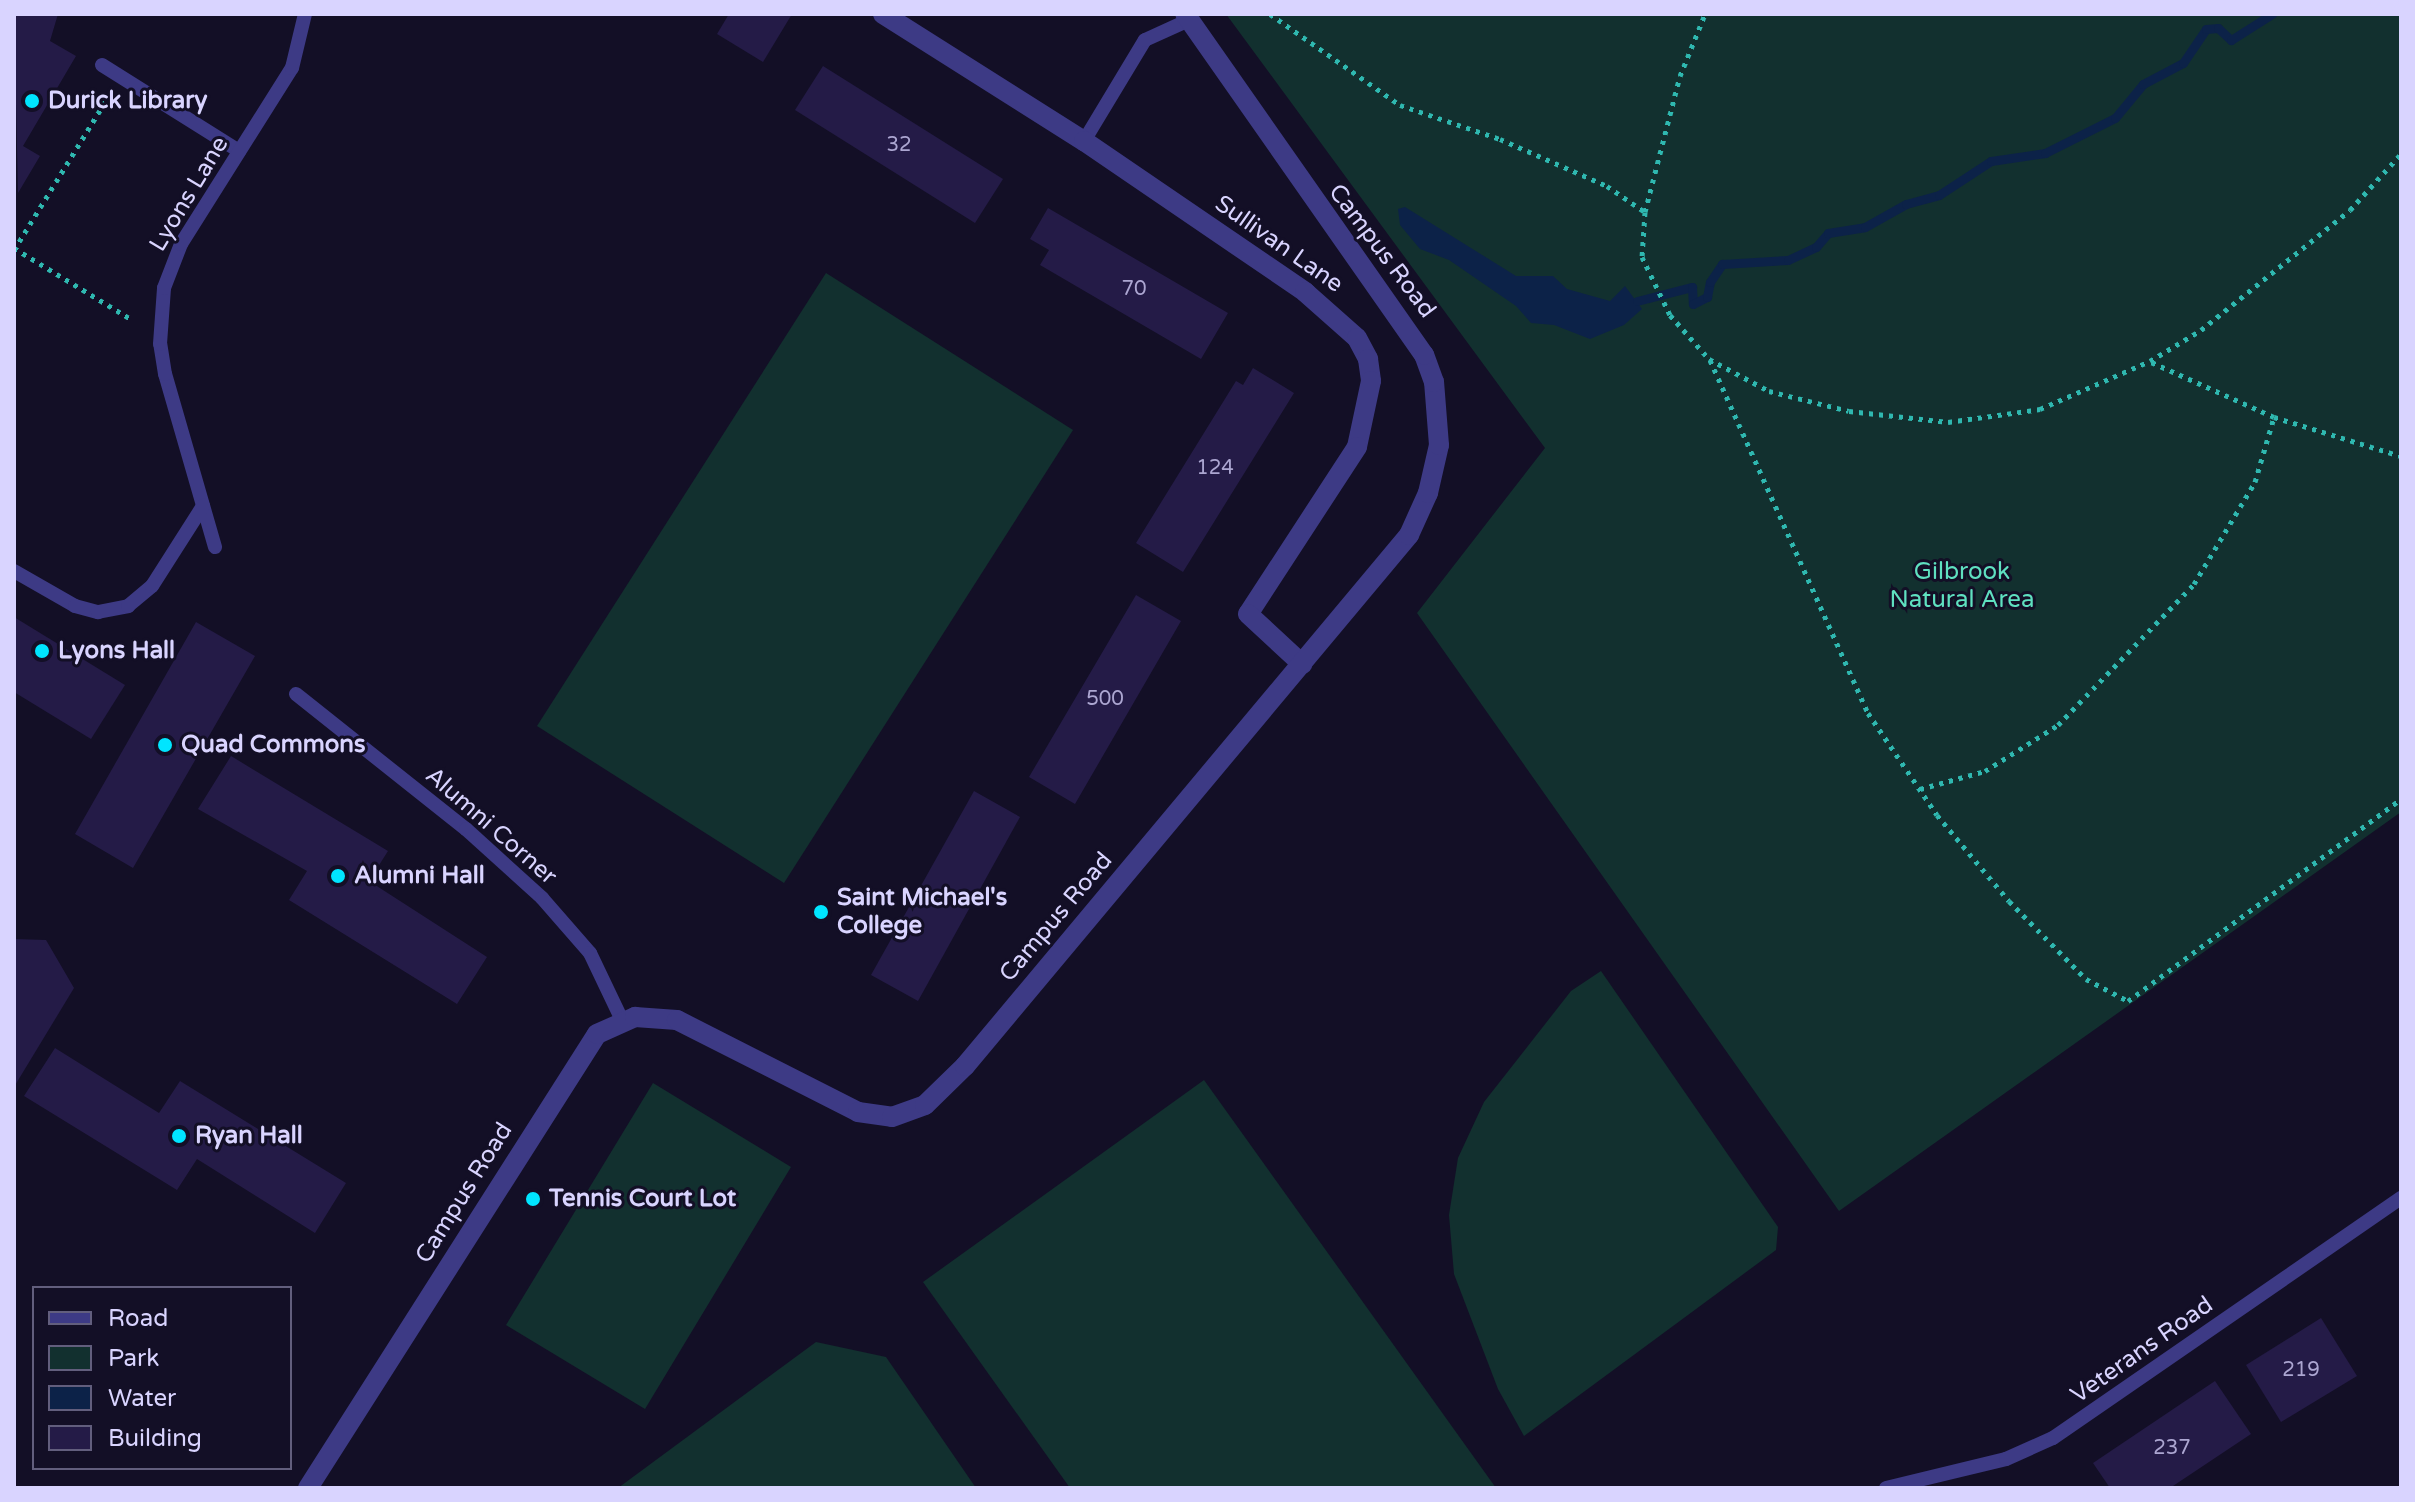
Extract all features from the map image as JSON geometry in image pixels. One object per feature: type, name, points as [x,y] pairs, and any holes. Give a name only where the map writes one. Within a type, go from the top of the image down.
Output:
[{"type":"street","name":"Sullivan Lane","points":[[883,14],[1084,141],[1323,304],[1357,338],[1368,359],[1370,404],[1357,447],[1248,614],[1302,664]]},
{"type":"street","name":"Campus Road","points":[[308,1488],[597,1034],[622,1020],[658,1016],[686,1023],[858,1112],[892,1117],[925,1105],[965,1066],[1302,664],[1417,520],[1437,458],[1434,382],[1408,326],[1333,232],[1187,17]]},
{"type":"lane","name":"Lyons Lane","points":[[215,547],[165,374],[160,316],[171,264],[292,68],[305,14]]},
{"type":"lane","points":[[1084,141],[1145,40],[1187,17]]},
{"type":"lane","points":[[102,65],[239,151]]},
{"type":"lane","points":[[14,571],[75,606],[98,612],[128,606],[152,586],[203,506]]},
{"type":"lane","name":"Alumni Corner","points":[[296,694],[466,829],[542,898],[600,969],[622,1020]]},
{"type":"lane","name":"Veterans Road","points":[[1886,1488],[2006,1459],[2053,1438],[2401,1198]]},
{"type":"path","points":[[1270,14],[1400,105],[1500,139],[1607,186],[1645,212]]},
{"type":"path","points":[[1705,14],[1680,76],[1645,212],[1642,257],[1670,315],[1709,359],[1868,713],[1920,789],[2009,901],[2075,968],[2128,1001],[2401,799]]},
{"type":"path","points":[[120,76],[14,249],[129,318]]},
{"type":"path","points":[[1709,359],[1769,391],[1849,411],[1948,422],[2040,409],[2150,361],[2201,330],[2350,210],[2401,154]]},
{"type":"path","points":[[2150,361],[2274,417],[2401,456]]},
{"type":"path","points":[[1920,789],[1985,771],[2058,725],[2118,669],[2194,584],[2255,482],[2274,417]]},
{"type":"green space","name":"Gilbrook Natural Area","points":[[1226,14],[2401,14],[2401,812],[1839,1211],[1417,613],[1545,448]]},
{"type":"green space","points":[[826,273],[1073,430],[784,883],[537,726]]},
{"type":"green space","points":[[1601,971],[1778,1227],[1776,1250],[1524,1436],[1498,1389],[1454,1274],[1449,1215],[1458,1158],[1484,1102],[1571,991]]},
{"type":"green space","points":[[1204,1080],[1496,1488],[1070,1488],[923,1282]]},
{"type":"green space","points":[[653,1083],[791,1167],[645,1409],[506,1325]]},
{"type":"green space","points":[[816,1342],[886,1357],[976,1488],[618,1488]]},
{"type":"water","points":[[1405,207],[1516,276],[1553,276],[1567,289],[1610,301],[1625,286],[1642,309],[1624,325],[1590,339],[1554,325],[1531,323],[1516,306],[1449,260],[1420,249],[1400,225],[1398,209]]},
{"type":"building","name":"Durick Library","points":[[14,14],[58,14],[50,41],[76,56],[23,146],[40,156],[18,193]]},
{"type":"building","points":[[729,14],[792,14],[763,62],[717,34]]},
{"type":"building","points":[[823,66],[1003,179],[975,223],[795,110]]},
{"type":"building","points":[[1048,208],[1228,313],[1201,359],[1040,265],[1049,250],[1030,239]]},
{"type":"building","points":[[1253,368],[1294,393],[1183,572],[1136,543],[1236,381],[1243,385]]},
{"type":"building","points":[[1136,595],[1181,621],[1075,804],[1029,777]]},
{"type":"building","name":"Lyons Hall","points":[[14,617],[125,685],[91,739],[14,692]]},
{"type":"building","name":"Quad Commons","points":[[196,622],[255,656],[133,868],[75,834]]},
{"type":"building","name":"Alumni Hall","points":[[231,756],[388,851],[369,881],[487,957],[457,1004],[289,900],[307,871],[198,809]]},
{"type":"building","points":[[974,791],[1020,817],[918,1001],[871,975]]},
{"type":"building","points":[[14,939],[46,940],[74,988],[14,1087]]},
{"type":"building","name":"Ryan Hall","points":[[55,1048],[159,1113],[180,1081],[346,1183],[315,1233],[197,1159],[177,1190],[24,1096]]},
{"type":"building","points":[[2321,1318],[2357,1376],[2281,1422],[2246,1365]]},
{"type":"building","points":[[2215,1381],[2251,1434],[2170,1488],[2110,1488],[2093,1463]]},
{"type":"waterway","points":[[1637,301],[1692,287],[1693,304],[1707,297],[1710,282],[1722,264],[1788,260],[1816,247],[1828,233],[1865,227],[1906,204],[1939,195],[1991,161],[2045,153],[2115,118],[2143,84],[2183,63],[2206,29],[2218,28],[2231,40],[2272,14]]},
{"type":"place","name":"Durick Library","points":[[32,101]]},
{"type":"place","name":"Lyons Hall","points":[[42,651]]},
{"type":"place","name":"Quad Commons","points":[[165,745]]},
{"type":"place","name":"Alumni Hall","points":[[338,876]]},
{"type":"place","name":"Saint Michael's College","points":[[821,912]]},
{"type":"place","name":"Ryan Hall","points":[[179,1136]]},
{"type":"place","name":"Tennis Court Lot","points":[[533,1199]]}]
